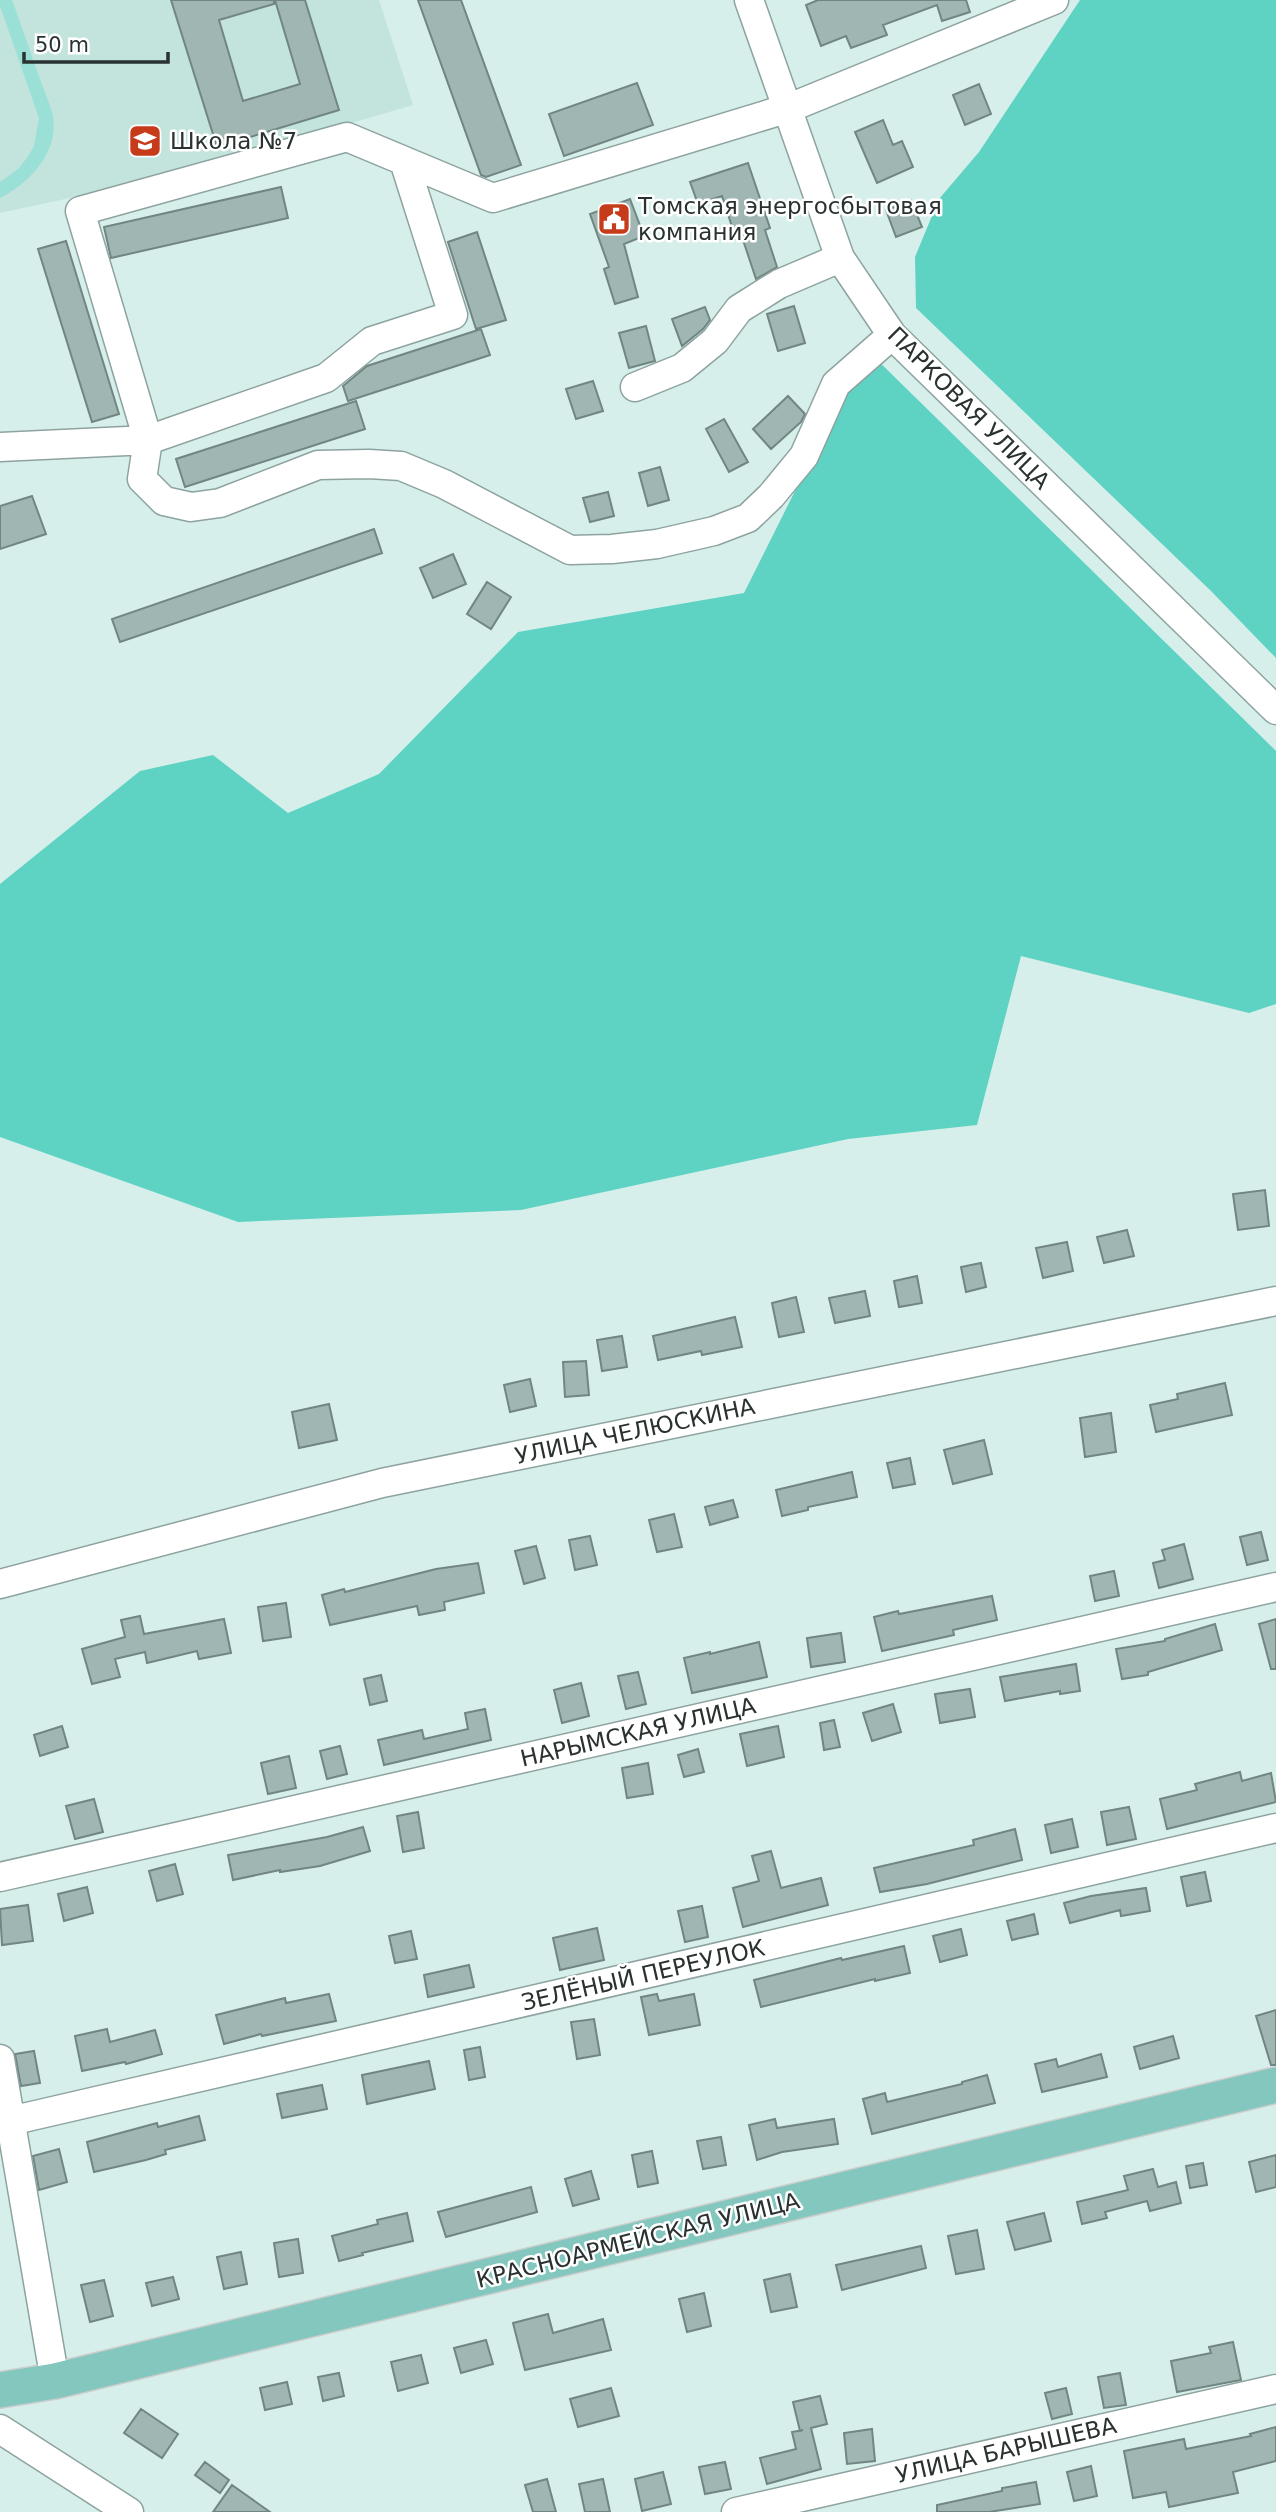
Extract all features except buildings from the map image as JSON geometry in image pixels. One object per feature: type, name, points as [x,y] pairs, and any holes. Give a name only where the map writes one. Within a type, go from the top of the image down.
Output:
[{"type":"main road","name":"КРАСНОАРМЕЙСКАЯ УЛИЦА","points":[[0,2390],[55,2381],[1276,2085]]},
{"type":"street","name":"ПАРКОВАЯ УЛИЦА","points":[[749,0],[840,258],[892,335],[1276,710]]},
{"type":"street","points":[[892,335],[836,384],[804,456],[771,496],[748,518],[714,531],[657,544],[570,550],[444,484],[401,466],[369,464],[318,465],[220,503],[191,507],[164,501],[142,479],[148,440],[80,211],[347,137],[493,198],[789,108],[1054,0]]},
{"type":"street","points":[[0,447],[148,440],[326,377],[372,341],[453,315],[404,161]]},
{"type":"street","points":[[635,387],[682,368],[715,341],[739,309],[779,284],[840,258]]},
{"type":"street","name":"УЛИЦА ЧЕЛЮСКИНА","points":[[0,1584],[382,1483],[1276,1301]]},
{"type":"street","name":"НАРЫМСКАЯ УЛИЦА","points":[[0,1877],[1276,1587]]},
{"type":"street","name":"ЗЕЛЁНЫЙ ПЕРЕУЛОК","points":[[10,2121],[1276,1828]]},
{"type":"street","points":[[0,2059],[55,2381]]},
{"type":"street","name":"УЛИЦА БАРЫШЕВА","points":[[736,2512],[774,2507],[1276,2389]]},
{"type":"street","points":[[0,2429],[129,2512]]},
{"type":"shaded area","name":"Школа №7","points":[[0,0],[379,0],[413,105],[167,177],[0,213]]},
{"type":"shaded area","points":[[0,0],[12,0],[51,108],[54,130],[46,155],[39,166],[31,176],[0,198],[0,182],[18,169],[34,146],[39,118]]},
{"type":"green space","points":[[1080,0],[1276,0],[1276,658],[1210,590],[916,308],[915,257],[939,199],[979,152]]},
{"type":"green space","points":[[866,349],[1276,751],[1276,1004],[1249,1013],[1021,956],[977,1125],[848,1139],[521,1210],[238,1222],[0,1137],[0,884],[140,771],[213,755],[288,813],[379,774],[518,632],[744,593]]},
{"type":"place","name":"Школа №7","points":[[145,141]]},
{"type":"place","name":"Томская энергосбытовая компания","points":[[614,219]]}]
